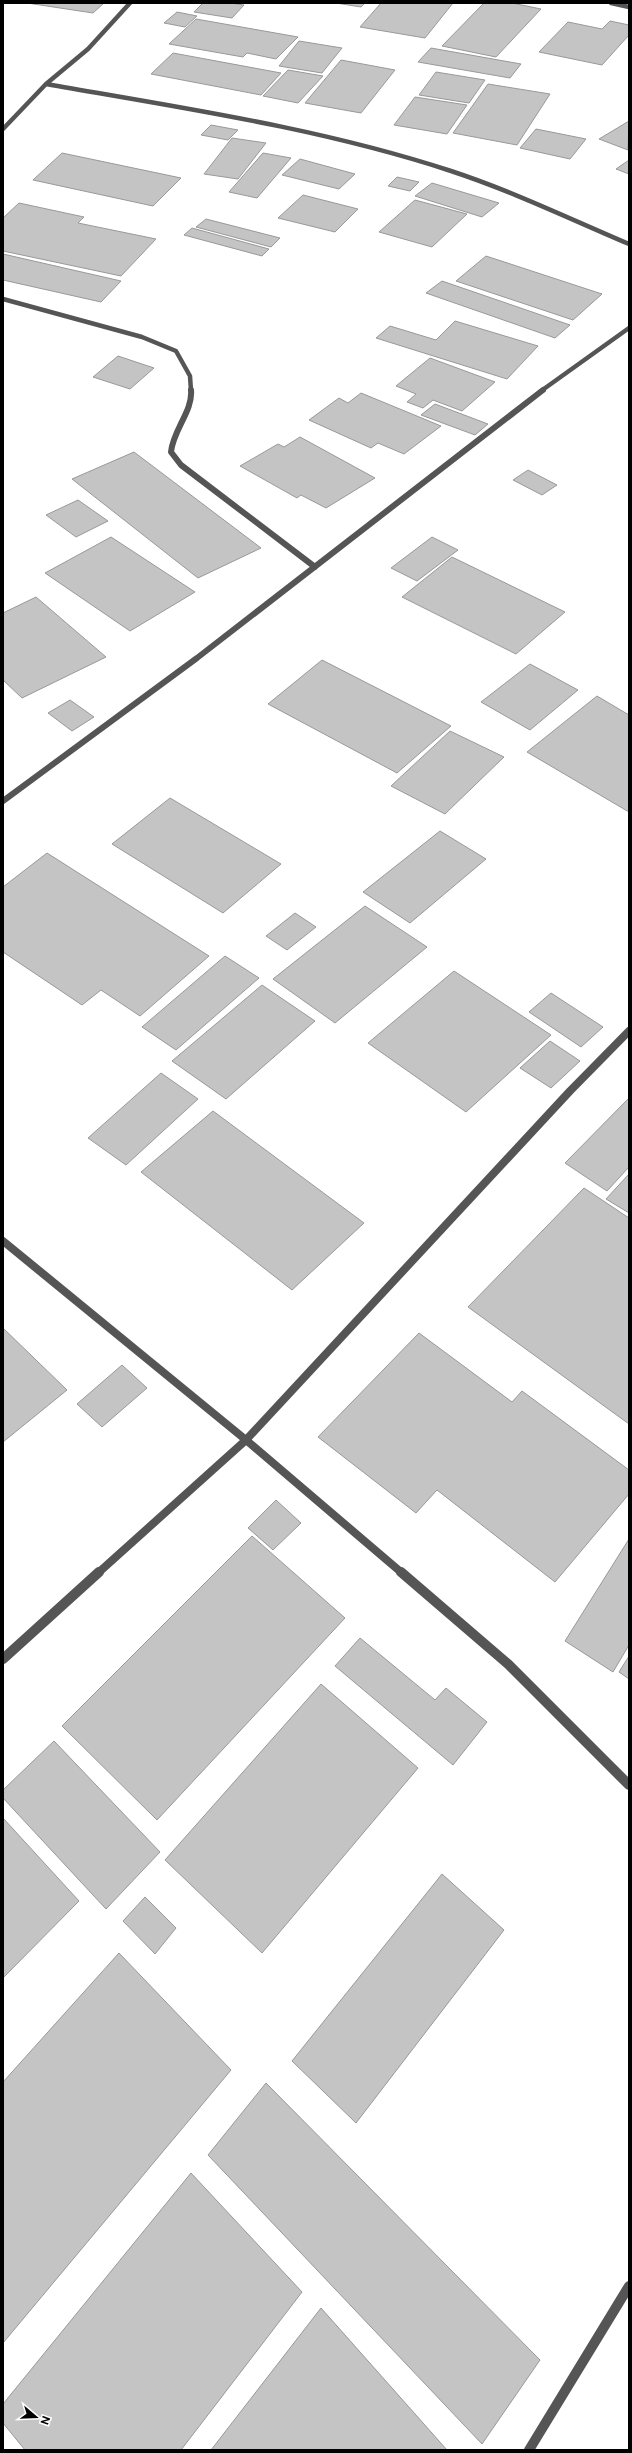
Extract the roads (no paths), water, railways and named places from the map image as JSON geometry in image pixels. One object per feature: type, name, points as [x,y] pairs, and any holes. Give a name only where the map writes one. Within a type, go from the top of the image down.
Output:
[{"type":"street","points":[[3,129],[46,84],[88,49],[130,3]]},
{"type":"street","points":[[611,3],[629,7]]},
{"type":"street","points":[[46,84],[306,131],[428,164],[519,196],[629,244]]},
{"type":"street","points":[[3,300],[142,337],[176,351],[190,376],[192,399],[172,440],[171,452],[181,465],[315,567]]},
{"type":"street","points":[[3,801],[198,658],[573,366],[629,328]]},
{"type":"street","points":[[3,1659],[246,1440],[559,1103],[629,1031]]},
{"type":"street","points":[[3,1241],[246,1440],[508,1664],[629,1785]]},
{"type":"street","points":[[529,2450],[629,2286]]}]
